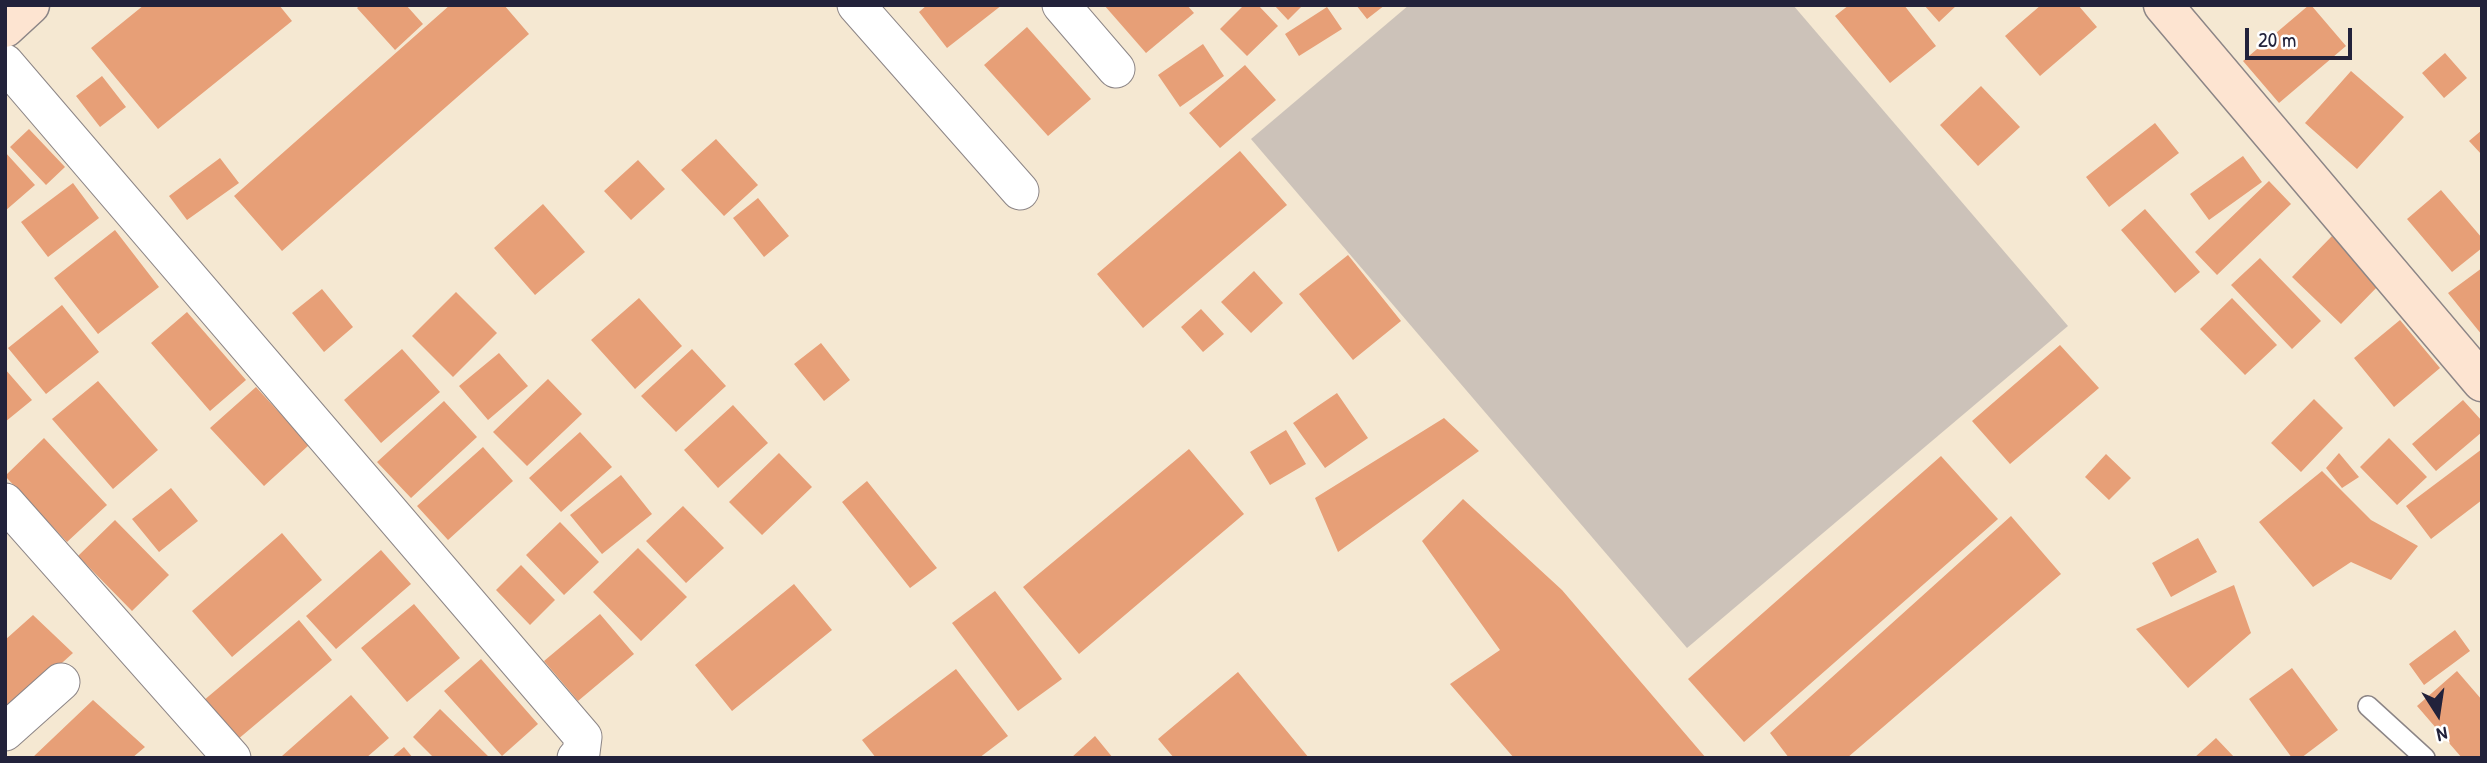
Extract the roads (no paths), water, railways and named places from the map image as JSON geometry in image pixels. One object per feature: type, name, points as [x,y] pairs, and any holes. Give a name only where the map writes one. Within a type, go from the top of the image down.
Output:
[{"type":"street","points":[[5,28],[30,5]]},
{"type":"street","points":[[856,5],[1020,191]]},
{"type":"street","points":[[1061,5],[1116,69]]},
{"type":"street","points":[[2163,5],[2482,382]]},
{"type":"street","points":[[5,64],[583,737],[581,756]]},
{"type":"street","points":[[5,502],[233,758]]},
{"type":"street","points":[[5,732],[61,682]]},
{"type":"lane","points":[[2368,706],[2425,758]]}]
